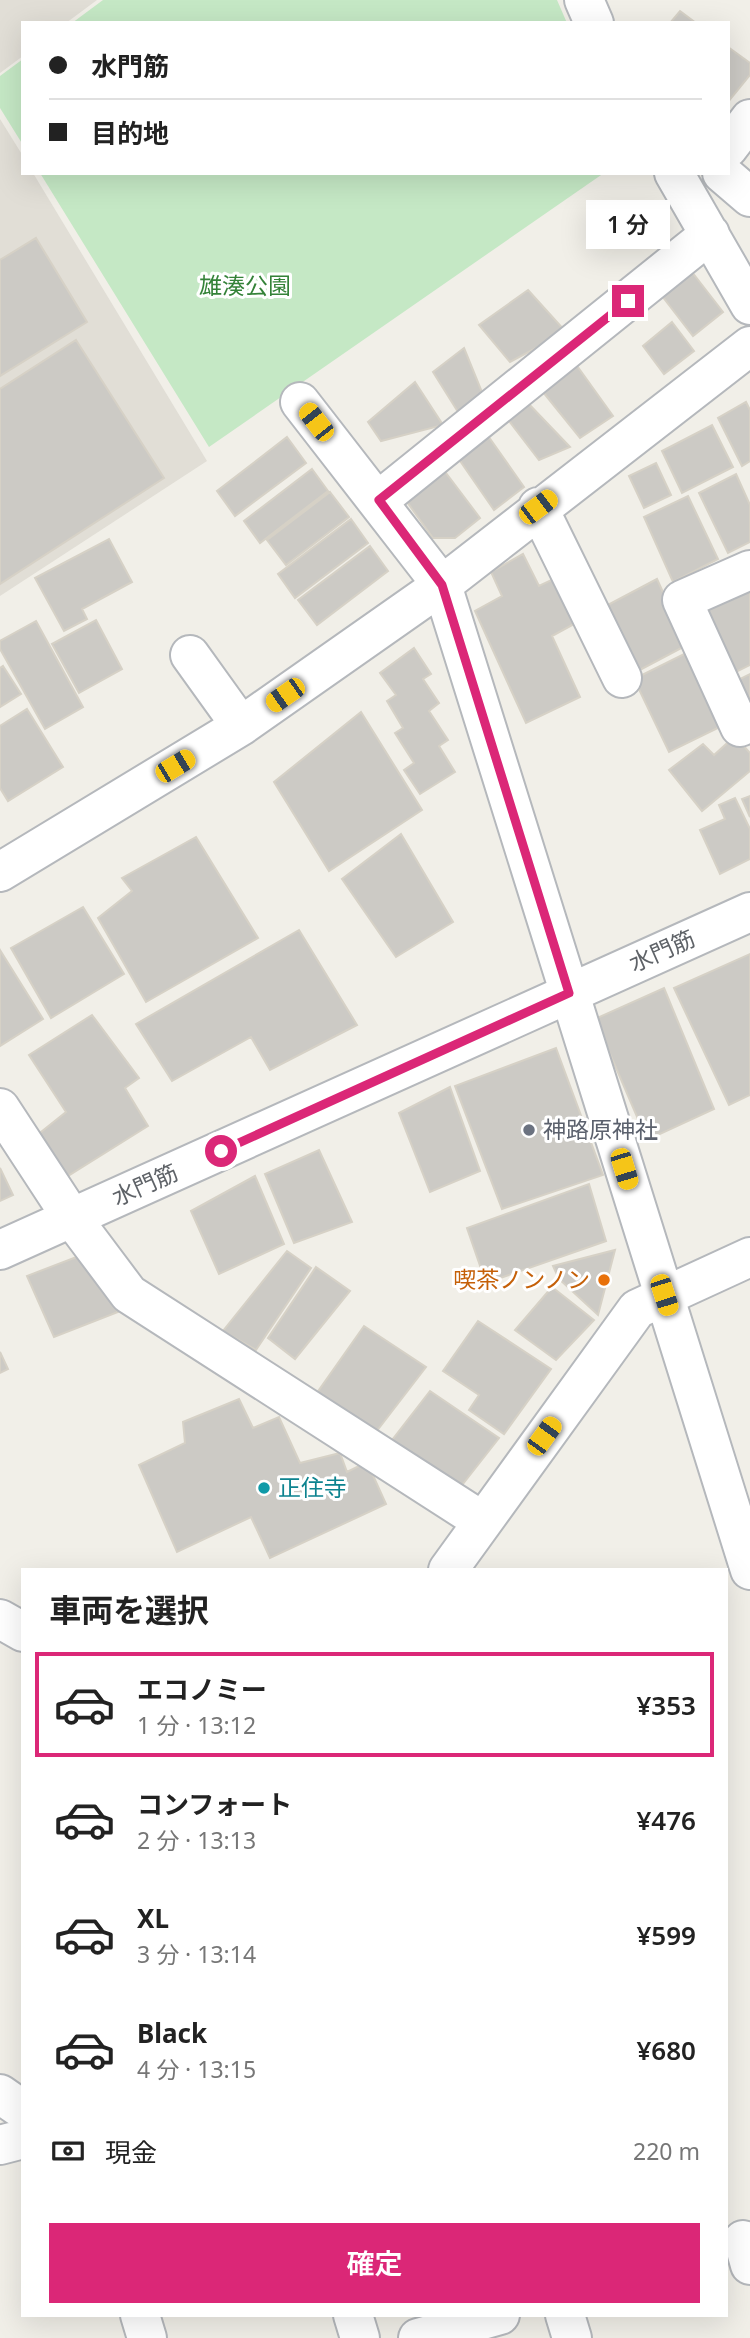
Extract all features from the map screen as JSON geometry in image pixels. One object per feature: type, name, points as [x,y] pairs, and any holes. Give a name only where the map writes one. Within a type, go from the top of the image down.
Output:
[{"type":"street","points":[[584,0],[593,21]]},
{"type":"street","points":[[730,145],[750,119]]},
{"type":"street","points":[[724,175],[750,197]]},
{"type":"street","points":[[689,181],[710,234],[750,305]]},
{"type":"street","points":[[379,500],[710,234]]},
{"type":"street","points":[[0,872],[240,726],[442,585],[538,507],[750,346]]},
{"type":"street","points":[[300,402],[379,500],[442,585],[750,1570]]},
{"type":"street","points":[[538,507],[622,678]]},
{"type":"street","points":[[740,727],[682,600],[750,570]]},
{"type":"street","points":[[190,655],[240,726]]},
{"type":"street","name":"水門筋","points":[[0,1250],[750,912]]},
{"type":"street","points":[[0,1108],[72,1218],[129,1294],[482,1521]]},
{"type":"street","points":[[449,1568],[637,1309],[750,1257]]},
{"type":"street","points":[[0,1619],[21,1631]]},
{"type":"street","points":[[0,2094],[21,2109]]},
{"type":"street","points":[[0,2145],[21,2140]]},
{"type":"street","points":[[141,2317],[147,2338]]},
{"type":"street","points":[[354,2317],[360,2338]]},
{"type":"street","points":[[418,2338],[493,2317]]},
{"type":"street","points":[[566,2317],[572,2338]]},
{"type":"shaded area","points":[[0,0],[97,0],[69,21],[21,21],[21,57],[0,73]]},
{"type":"shaded area","points":[[0,119],[21,153],[21,175],[34,175],[207,461],[0,596]]},
{"type":"green space","points":[[103,0],[557,0],[566,21],[75,21]]},
{"type":"green space","points":[[21,60],[21,142],[0,108],[0,76]]},
{"type":"green space","name":"雄湊公園","points":[[41,175],[601,175],[209,447]]},
{"type":"building","points":[[680,11],[693,21],[672,21]]},
{"type":"building","points":[[730,48],[750,63],[750,75],[730,100]]},
{"type":"building","points":[[36,238],[87,322],[0,376],[0,260]]},
{"type":"building","points":[[692,272],[723,312],[693,336],[662,296]]},
{"type":"building","points":[[528,290],[566,332],[510,362],[479,325]]},
{"type":"building","points":[[672,322],[694,351],[664,374],[643,346]]},
{"type":"building","points":[[76,340],[164,478],[0,584],[0,389]]},
{"type":"building","points":[[464,348],[484,397],[458,412],[433,372]]},
{"type":"building","points":[[575,363],[613,416],[580,438],[543,392]]},
{"type":"building","points":[[415,382],[443,425],[381,441],[368,422]]},
{"type":"building","points":[[525,400],[570,447],[539,460],[506,417]]},
{"type":"building","points":[[746,402],[750,410],[750,461],[742,466],[718,418]]},
{"type":"building","points":[[712,425],[733,467],[682,493],[662,451]]},
{"type":"building","points":[[486,433],[524,487],[494,510],[458,458]]},
{"type":"building","points":[[287,437],[306,463],[235,516],[217,491]]},
{"type":"building","points":[[656,463],[671,495],[644,508],[629,476]]},
{"type":"building","points":[[440,465],[480,518],[455,538],[433,538],[402,495]]},
{"type":"building","points":[[312,469],[328,491],[260,543],[244,521]]},
{"type":"building","points":[[736,474],[750,505],[750,542],[728,553],[699,493]]},
{"type":"building","points":[[330,492],[349,517],[286,565],[267,540]]},
{"type":"building","points":[[688,496],[718,559],[673,582],[644,517]]},
{"type":"building","points":[[351,519],[368,543],[295,598],[278,574]]},
{"type":"building","points":[[109,539],[132,582],[82,609],[87,619],[64,631],[35,578]]},
{"type":"building","points":[[370,546],[388,571],[317,625],[298,600]]},
{"type":"building","points":[[523,554],[539,586],[564,574],[585,618],[552,636],[580,697],[526,723],[475,611],[502,596],[491,572]]},
{"type":"building","points":[[657,579],[687,645],[634,673],[604,607]]},
{"type":"building","points":[[750,587],[750,665],[724,678],[695,614]]},
{"type":"building","points":[[96,620],[122,669],[79,693],[52,644]]},
{"type":"building","points":[[36,621],[83,707],[45,729],[0,649],[0,641]]},
{"type":"building","points":[[414,648],[431,674],[423,679],[439,703],[429,711],[448,740],[439,746],[455,772],[420,794],[404,770],[414,763],[395,733],[403,728],[387,701],[396,695],[380,673]]},
{"type":"building","points":[[694,649],[728,723],[669,752],[634,679]]},
{"type":"building","points":[[3,666],[21,694],[0,707],[0,668]]},
{"type":"building","points":[[750,674],[750,721],[730,684]]},
{"type":"building","points":[[27,709],[63,767],[8,801],[0,788],[0,726]]},
{"type":"building","points":[[361,712],[422,810],[329,871],[274,782]]},
{"type":"building","points":[[735,736],[750,753],[750,771],[702,811],[669,770],[703,744],[714,755]]},
{"type":"building","points":[[750,796],[750,817],[742,799]]},
{"type":"building","points":[[735,798],[750,829],[750,859],[720,874],[700,830],[725,819],[719,805]]},
{"type":"building","points":[[401,834],[453,922],[396,957],[342,879]]},
{"type":"building","points":[[196,837],[258,938],[146,1002],[98,918],[132,891],[122,878]]},
{"type":"building","points":[[83,907],[124,974],[51,1018],[11,948]]},
{"type":"building","points":[[299,930],[357,1025],[270,1070],[251,1037],[172,1081],[136,1024]]},
{"type":"building","points":[[0,950],[43,1019],[0,1046]]},
{"type":"building","points":[[750,954],[750,1095],[729,1105],[674,988]]},
{"type":"building","name":"神路原神社","points":[[664,988],[714,1109],[647,1140],[595,1019]]},
{"type":"building","points":[[92,1015],[139,1078],[125,1088],[148,1126],[63,1179],[36,1136],[66,1112],[29,1055]]},
{"type":"building","name":"神路原神社","points":[[556,1048],[603,1175],[502,1209],[455,1086]]},
{"type":"building","points":[[450,1087],[480,1171],[430,1192],[399,1113]]},
{"type":"building","points":[[319,1150],[352,1222],[294,1243],[265,1174]]},
{"type":"building","points":[[0,1168],[13,1195],[0,1201]]},
{"type":"building","points":[[255,1176],[284,1244],[219,1274],[191,1211]]},
{"type":"building","points":[[589,1184],[606,1241],[486,1283],[467,1228]]},
{"type":"building","points":[[615,1250],[598,1315],[559,1279],[553,1266]]},
{"type":"building","points":[[92,1251],[118,1312],[54,1337],[27,1276]]},
{"type":"building","points":[[287,1251],[311,1268],[256,1350],[223,1331]]},
{"type":"building","points":[[316,1267],[350,1291],[295,1359],[268,1338]]},
{"type":"building","points":[[552,1287],[594,1320],[556,1360],[515,1330]]},
{"type":"building","points":[[478,1321],[551,1369],[504,1434],[469,1410],[479,1395],[443,1371]]},
{"type":"building","points":[[364,1326],[426,1367],[373,1436],[314,1397]]},
{"type":"building","points":[[0,1352],[8,1369],[0,1373]]},
{"type":"building","points":[[430,1391],[499,1438],[459,1489],[389,1444]]},
{"type":"building","name":"正住寺","points":[[239,1399],[253,1428],[279,1417],[300,1463],[340,1453],[347,1472],[367,1462],[386,1504],[270,1558],[251,1517],[177,1552],[139,1465],[185,1443],[183,1422]]},
{"type":"place","name":"神路原神社","points":[[529,1130]]},
{"type":"place","name":"喫茶ノンノン","points":[[604,1280]]},
{"type":"place","name":"正住寺","points":[[264,1488]]},
{"type":"route","points":[[221,1151],[569,993],[442,585],[379,500],[628,301]]}]
